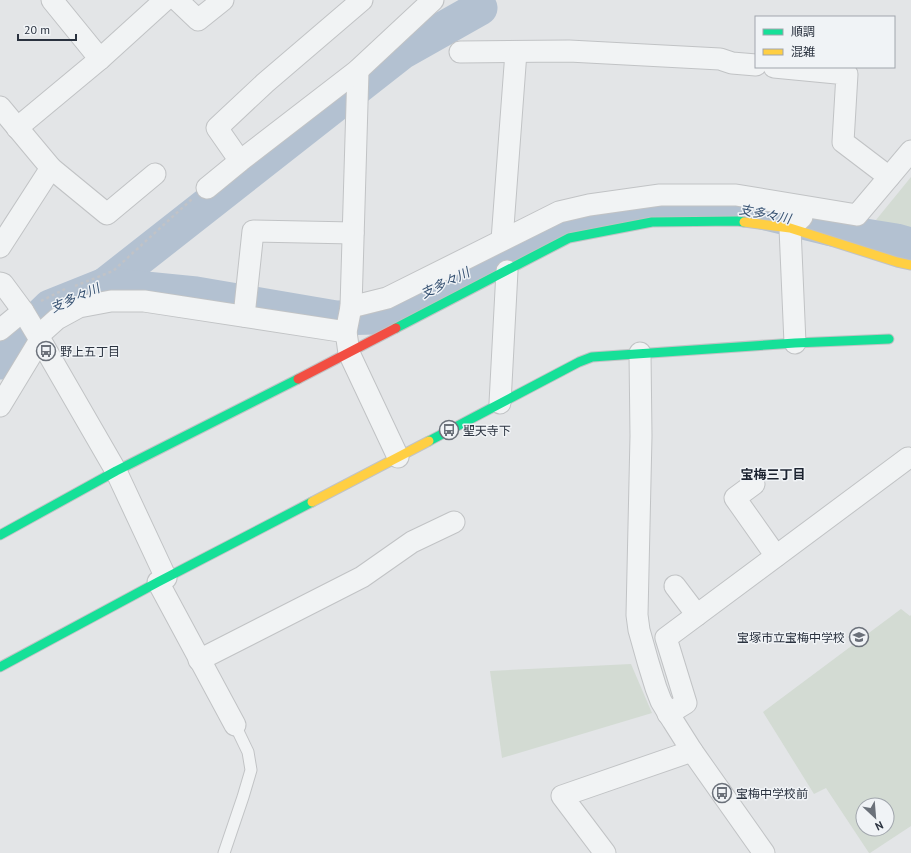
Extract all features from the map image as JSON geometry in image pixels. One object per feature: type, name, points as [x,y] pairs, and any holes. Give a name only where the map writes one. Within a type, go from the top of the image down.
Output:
[{"type":"street","points":[[52,0],[100,59]]},
{"type":"street","points":[[17,128],[100,59],[165,0]]},
{"type":"street","points":[[177,0],[198,20],[223,0]]},
{"type":"street","points":[[240,161],[217,128],[265,83],[362,0]]},
{"type":"street","points":[[207,188],[358,70],[433,0]]},
{"type":"street","points":[[460,52],[569,51],[720,59],[732,63],[755,65]]},
{"type":"street","points":[[502,240],[516,52]]},
{"type":"street","points":[[784,68],[847,74],[843,142],[889,177]]},
{"type":"street","points":[[358,70],[351,307],[346,332],[349,353],[398,457]]},
{"type":"street","points":[[0,107],[51,168],[107,214],[155,174]]},
{"type":"street","points":[[351,307],[387,298],[558,212],[589,205],[660,195],[736,195],[857,216],[911,150]]},
{"type":"street","points":[[0,247],[51,168]]},
{"type":"street","points":[[795,343],[790,228],[811,208]]},
{"type":"street","points":[[0,535],[116,471],[349,353],[569,238],[652,222],[737,222],[790,228],[897,262],[911,265]]},
{"type":"street","points":[[244,316],[253,231],[353,233]]},
{"type":"street","points":[[500,403],[507,271]]},
{"type":"street","points":[[0,283],[3,284],[24,313],[116,471],[162,580],[199,660],[235,725]]},
{"type":"street","points":[[0,406],[39,338],[57,319],[79,307],[111,301],[144,301],[346,332]]},
{"type":"street","points":[[0,330],[24,313]]},
{"type":"street","points":[[0,667],[162,580],[587,358],[795,343],[889,339]]},
{"type":"street","points":[[640,353],[641,436],[638,623],[656,688],[668,714],[692,751],[764,853]]},
{"type":"street","points":[[668,714],[686,703],[666,638],[908,458]]},
{"type":"street","points":[[754,484],[735,498],[776,556]]},
{"type":"street","points":[[199,660],[362,577],[412,542],[454,522]]},
{"type":"street","points":[[675,586],[697,615]]},
{"type":"street","points":[[605,853],[562,796],[692,751]]},
{"type":"lane","points":[[224,853],[251,770],[248,752],[235,725]]},
{"type":"path","points":[[72,287],[113,271],[190,201]]},
{"type":"path","points":[[24,313],[66,289]]},
{"type":"shaded area","points":[[911,177],[911,232],[876,220]]},
{"type":"shaded area","points":[[901,609],[910,616],[911,615],[911,826],[895,837],[895,797],[855,797],[855,832],[826,788],[814,794],[763,712]]},
{"type":"shaded area","points":[[631,664],[652,713],[502,758],[490,671]]},
{"type":"shaded area","points":[[858,837],[894,837],[870,853]]},
{"type":"waterway","points":[[105,285],[402,52],[480,8]]},
{"type":"waterway","name":"支多々川","points":[[0,362],[9,347],[50,307],[105,285],[196,294],[336,318],[374,317],[543,234],[574,221],[613,213],[676,205],[746,208],[832,229],[911,245]]},
{"type":"traffic: fast","points":[[396,328],[569,238],[652,222],[744,222]]},
{"type":"traffic: fast","points":[[429,441],[579,362],[592,357],[795,343],[889,339]]},
{"type":"traffic: fast","points":[[0,535],[116,471],[298,379]]},
{"type":"traffic: fast","points":[[0,667],[158,582],[312,502]]},
{"type":"traffic: slow","points":[[744,222],[790,228],[897,262],[911,265]]},
{"type":"traffic: slow","points":[[312,502],[429,441]]},
{"type":"traffic: jam","points":[[298,379],[396,328]]},
{"type":"place","name":"野上五丁目","points":[[46,351]]},
{"type":"place","name":"聖天寺下","points":[[449,430]]},
{"type":"place","name":"宝塚市立宝梅中学校","points":[[859,637]]},
{"type":"place","name":"宝梅中学校前","points":[[722,793]]},
{"type":"district","name":"宝梅三丁目","points":[[773,474]]}]
